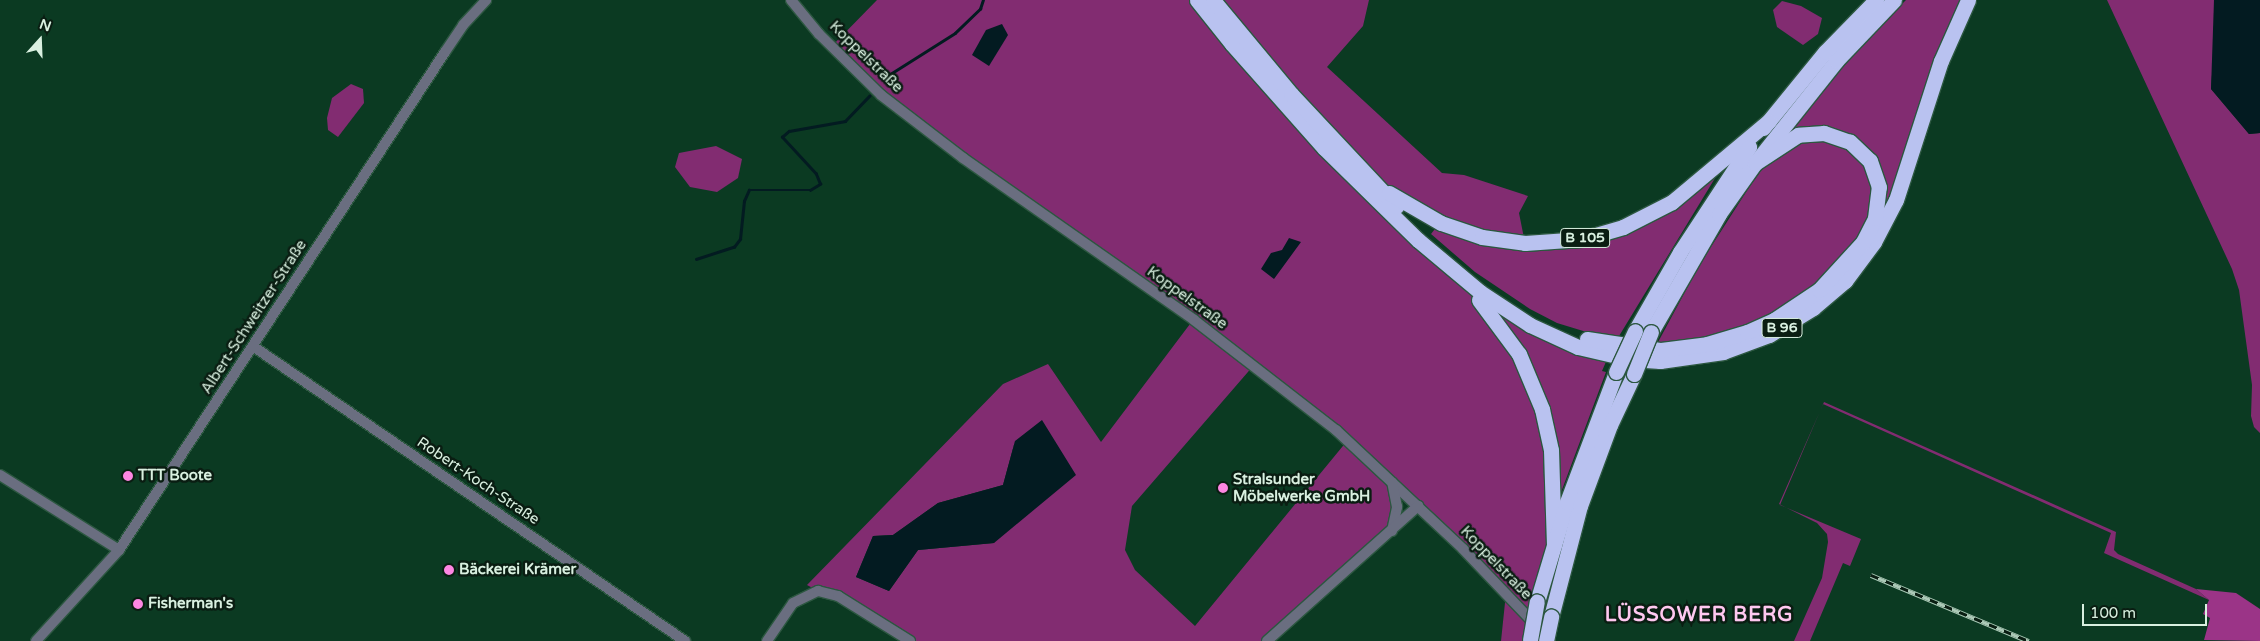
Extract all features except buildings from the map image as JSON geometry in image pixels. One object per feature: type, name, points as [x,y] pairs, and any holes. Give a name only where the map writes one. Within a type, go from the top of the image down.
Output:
[{"type":"highway","points":[[1197,0],[1281,102],[1369,193],[1430,251],[1495,318],[1519,354],[1535,387],[1551,450],[1554,544]]},
{"type":"highway","name":"B 105","points":[[1213,0],[1291,94],[1376,185],[1441,224],[1482,237],[1533,243],[1582,239],[1623,227],[1672,202],[1769,121]]},
{"type":"highway","points":[[1530,641],[1538,602],[1554,544],[1586,445],[1635,331],[1708,207],[1769,121],[1825,52],[1876,0]]},
{"type":"highway","name":"B 96","points":[[1546,641],[1580,506],[1610,425],[1651,332],[1702,242],[1755,162],[1836,61],[1894,0]]},
{"type":"highway","name":"B 96","points":[[1430,251],[1480,292],[1530,326],[1578,347],[1608,355],[1630,360],[1682,359],[1723,352],[1769,336],[1814,308],[1845,281],[1874,242],[1896,200],[1941,61],[1968,0]]},
{"type":"highway","name":"B 96","points":[[1376,185],[1456,263],[1529,315],[1582,338],[1661,350],[1707,344],[1747,332],[1774,320],[1819,290],[1863,242],[1872,227],[1879,187],[1870,161],[1850,142],[1824,133],[1798,135],[1755,162]]},
{"type":"street","name":"Albert-Schweitzer-Straße","points":[[36,641],[119,550],[463,24],[486,0]]},
{"type":"street","name":"Koppelstraße","points":[[791,0],[820,34],[881,95],[963,158],[1254,365],[1336,430],[1418,506],[1550,641]]},
{"type":"street","name":"Robert-Koch-Straße","points":[[254,346],[685,641]]},
{"type":"street","points":[[0,475],[119,550]]},
{"type":"street","points":[[1392,482],[1397,507],[1392,531]]},
{"type":"street","points":[[1267,641],[1418,506]]},
{"type":"street","points":[[767,641],[793,603],[818,591],[838,596],[910,641]]},
{"type":"shaded area","points":[[877,0],[1197,0],[1482,303],[1542,409],[1554,545],[1530,641],[1501,641],[1506,593],[1393,482],[1392,531],[1267,641],[910,641],[807,585],[1003,384],[1048,364],[1101,442],[1193,320],[941,142],[832,46]],"holes":[[[1254,365],[1347,441],[1195,626],[1135,570],[1125,550],[1132,506]],[[1015,441],[994,543],[918,550],[889,591],[856,577],[873,536],[893,535],[938,503],[1003,485]]]},
{"type":"shaded area","points":[[1213,0],[1369,0],[1363,26],[1327,67],[1442,173],[1464,175],[1528,196],[1519,213],[1525,243],[1482,237],[1376,185]]},
{"type":"shaded area","points":[[1906,0],[1964,0],[1892,198],[1807,308],[1677,351],[1812,300],[1883,202],[1857,141],[1786,135],[1863,43]]},
{"type":"shaded area","points":[[2107,0],[2214,0],[2217,4],[2211,89],[2249,134],[2260,133],[2260,433],[2254,427],[2251,416],[2252,385],[2239,290],[2232,269]]},
{"type":"shaded area","points":[[1782,1],[1801,6],[1822,18],[1818,34],[1803,45],[1777,27],[1773,10]]},
{"type":"shaded area","points":[[351,84],[363,89],[364,103],[338,137],[328,130],[327,118],[332,98]]},
{"type":"shaded area","points":[[1804,136],[1852,146],[1875,185],[1867,228],[1800,300],[1725,336],[1657,344],[1700,264],[1748,189],[1770,158]]},
{"type":"shaded area","points":[[716,146],[742,159],[738,178],[717,192],[690,187],[675,167],[679,153]]},
{"type":"shaded area","points":[[1723,165],[1616,341],[1557,323],[1530,309],[1475,272],[1431,234],[1438,225],[1473,237],[1602,237]]},
{"type":"shaded area","points":[[1493,307],[1608,357],[1602,371],[1606,372],[1560,495],[1557,494],[1555,454]]},
{"type":"shaded area","points":[[1824,402],[2116,532],[2114,550],[2118,554],[2196,589],[2209,600],[2104,553],[2111,533],[1823,404]]},
{"type":"shaded area","points":[[1820,412],[1780,505],[1779,504]]},
{"type":"shaded area","points":[[1786,508],[1861,539],[1850,566],[1843,563],[1810,641],[1794,641],[1822,578],[1828,542],[1827,534],[1817,523]]},
{"type":"shaded area","points":[[2196,589],[2236,593],[2260,609],[2260,641],[2204,640],[2210,618],[2203,614],[2209,600]]},
{"type":"water","points":[[2214,0],[2260,0],[2260,133],[2249,134],[2211,89]]},
{"type":"water","points":[[1002,24],[1008,35],[989,66],[972,55],[986,30]]},
{"type":"water","points":[[1289,238],[1301,242],[1274,279],[1261,269],[1271,253],[1282,250]]},
{"type":"water","points":[[1042,420],[1076,475],[994,543],[918,550],[889,591],[856,577],[873,536],[893,535],[938,503],[1003,485],[1015,441]]},
{"type":"waterway","points":[[887,76],[955,33],[980,9],[983,0]]},
{"type":"waterway","points":[[696,259],[734,247],[740,239],[744,201],[749,190],[810,190],[820,184],[816,174],[782,137],[789,131],[845,121],[869,96]]},
{"type":"railway","points":[[1871,575],[2029,641]]},
{"type":"place","name":"TTT Boote","points":[[128,476]]},
{"type":"place","name":"Stralsunder Möbelwerke GmbH","points":[[1223,488]]},
{"type":"place","name":"Bäckerei Krämer","points":[[449,570]]},
{"type":"place","name":"Fisherman's","points":[[138,604]]},
{"type":"district","name":"LÜSSOWER BERG","points":[[1699,615]]}]
